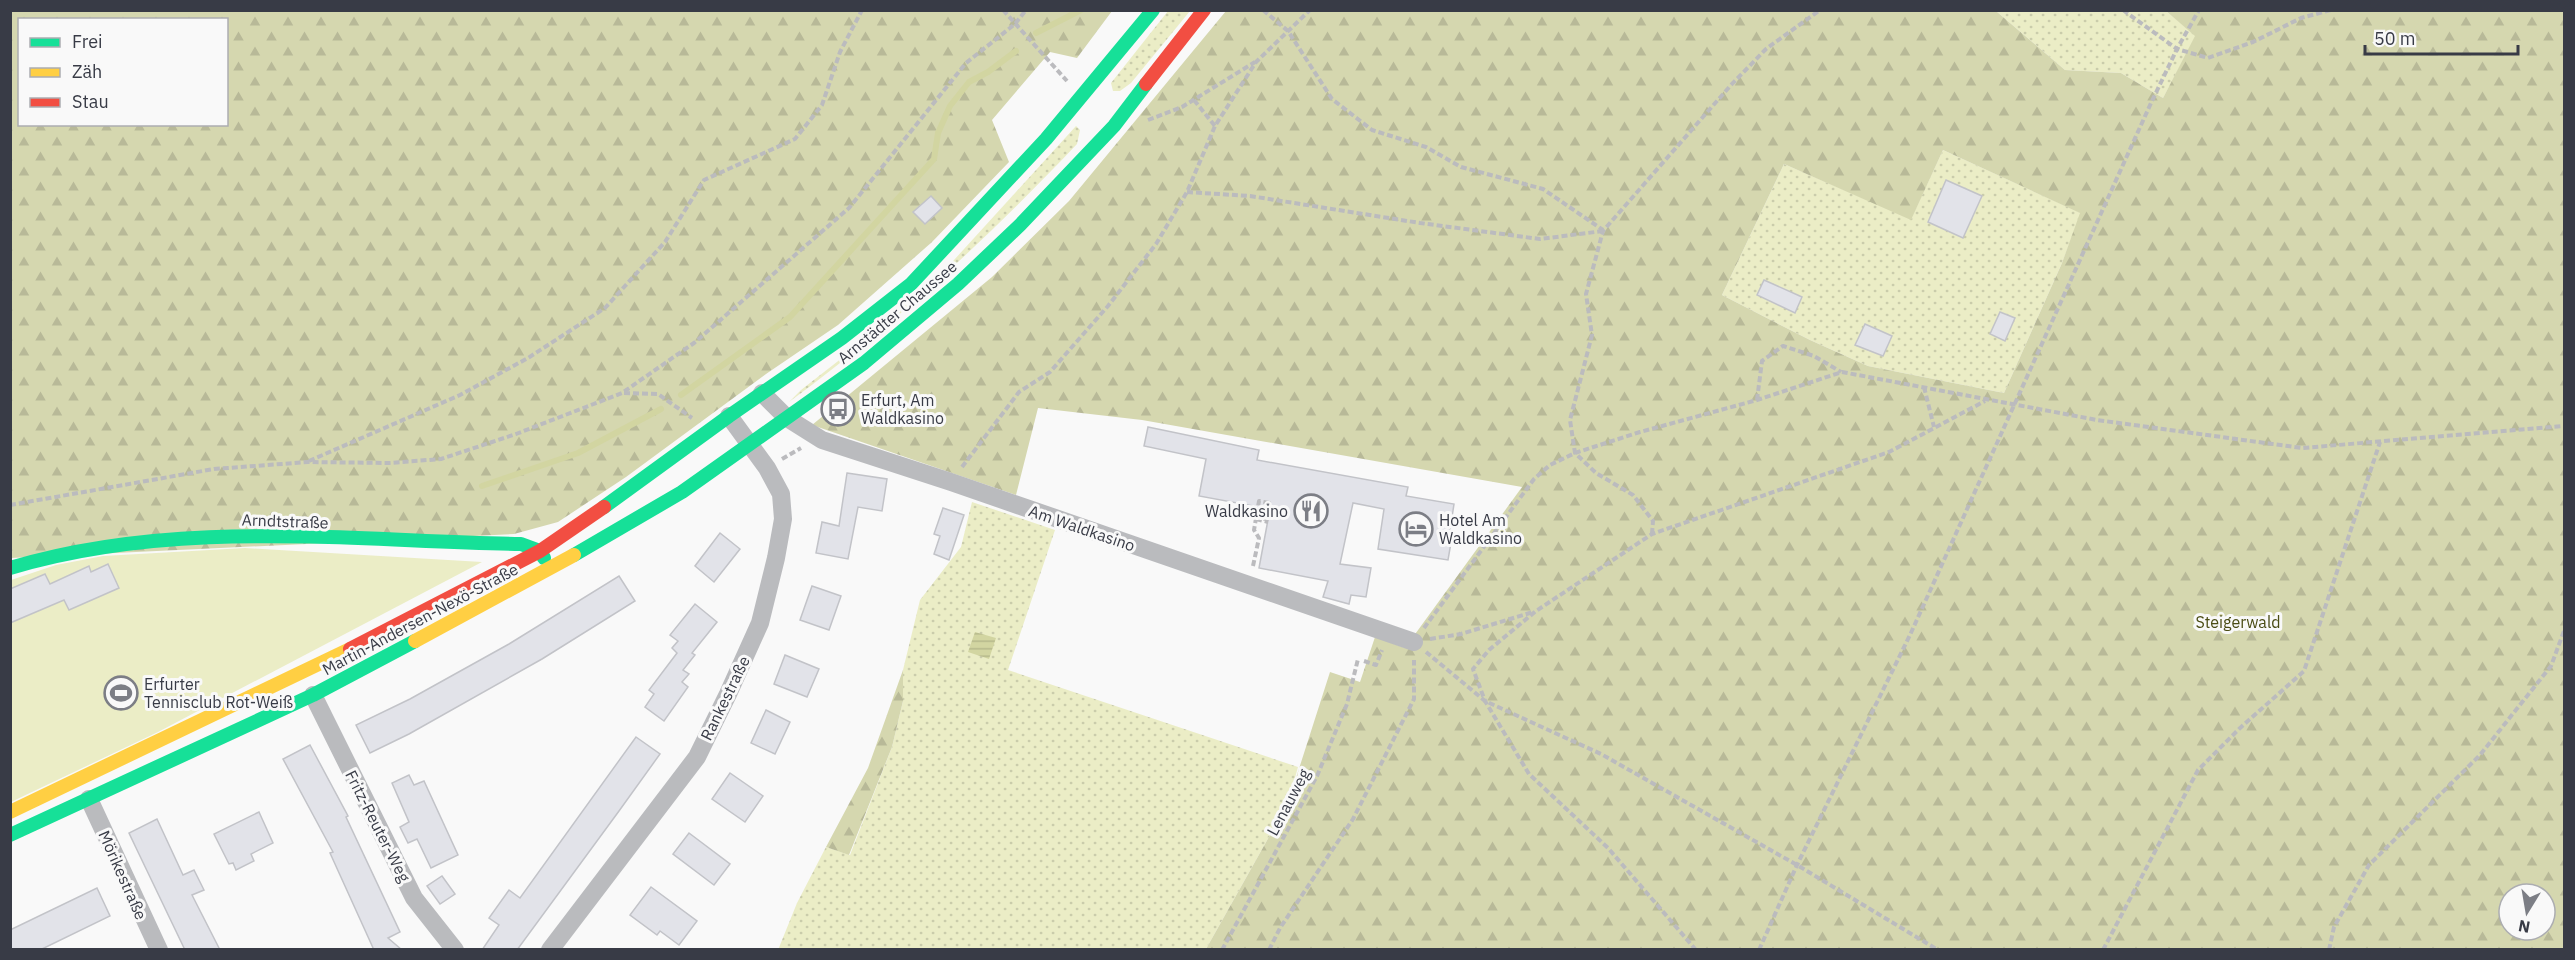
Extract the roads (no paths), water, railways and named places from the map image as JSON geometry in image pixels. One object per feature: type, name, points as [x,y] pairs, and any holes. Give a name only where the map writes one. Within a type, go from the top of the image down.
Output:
[{"type":"main road","name":"Arnstädter Chaussee","points":[[540,551],[843,338],[911,284],[996,195],[1082,97],[1153,10]]},
{"type":"main road","name":"Arnstädter Chaussee","points":[[551,569],[682,492],[882,350],[958,284],[1020,225],[1114,126],[1204,10]]},
{"type":"main road","name":"Arndtstraße","points":[[10,568],[82,548],[176,536],[521,544],[540,551]]},
{"type":"main road","points":[[540,551],[551,569]]},
{"type":"main road","name":"Martin-Andersen-Nexö-Straße","points":[[10,812],[303,673],[540,551]]},
{"type":"main road","name":"Martin-Andersen-Nexö-Straße","points":[[10,835],[313,695],[551,569]]},
{"type":"street","name":"Am Waldkasino","points":[[762,393],[787,418],[822,440],[951,482],[1414,642]]},
{"type":"street","name":"Rankestraße","points":[[550,950],[697,757],[760,623],[783,519],[781,494],[767,468],[729,416]]},
{"type":"street","name":"Fritz-Reuter-Weg","points":[[313,695],[414,898],[455,950]]},
{"type":"street","name":"Mörikestraße","points":[[89,799],[159,950]]},
{"type":"waterway","points":[[1036,33],[1081,10]]},
{"type":"waterway","points":[[681,395],[790,317],[934,159],[938,133],[950,106],[969,82],[988,72],[1016,51]]},
{"type":"waterway","points":[[482,486],[578,453],[661,409]]},
{"type":"place","name":"Erfurt, Am Waldkasino","points":[[838,409]]},
{"type":"place","name":"Waldkasino","points":[[1311,511]]},
{"type":"place","name":"Hotel Am Waldkasino","points":[[1416,529]]},
{"type":"place","name":"Erfurter Tennisclub Rot-Weiß","points":[[121,693]]},
{"type":"park label","name":"Steigerwald","points":[[2238,622]]}]
